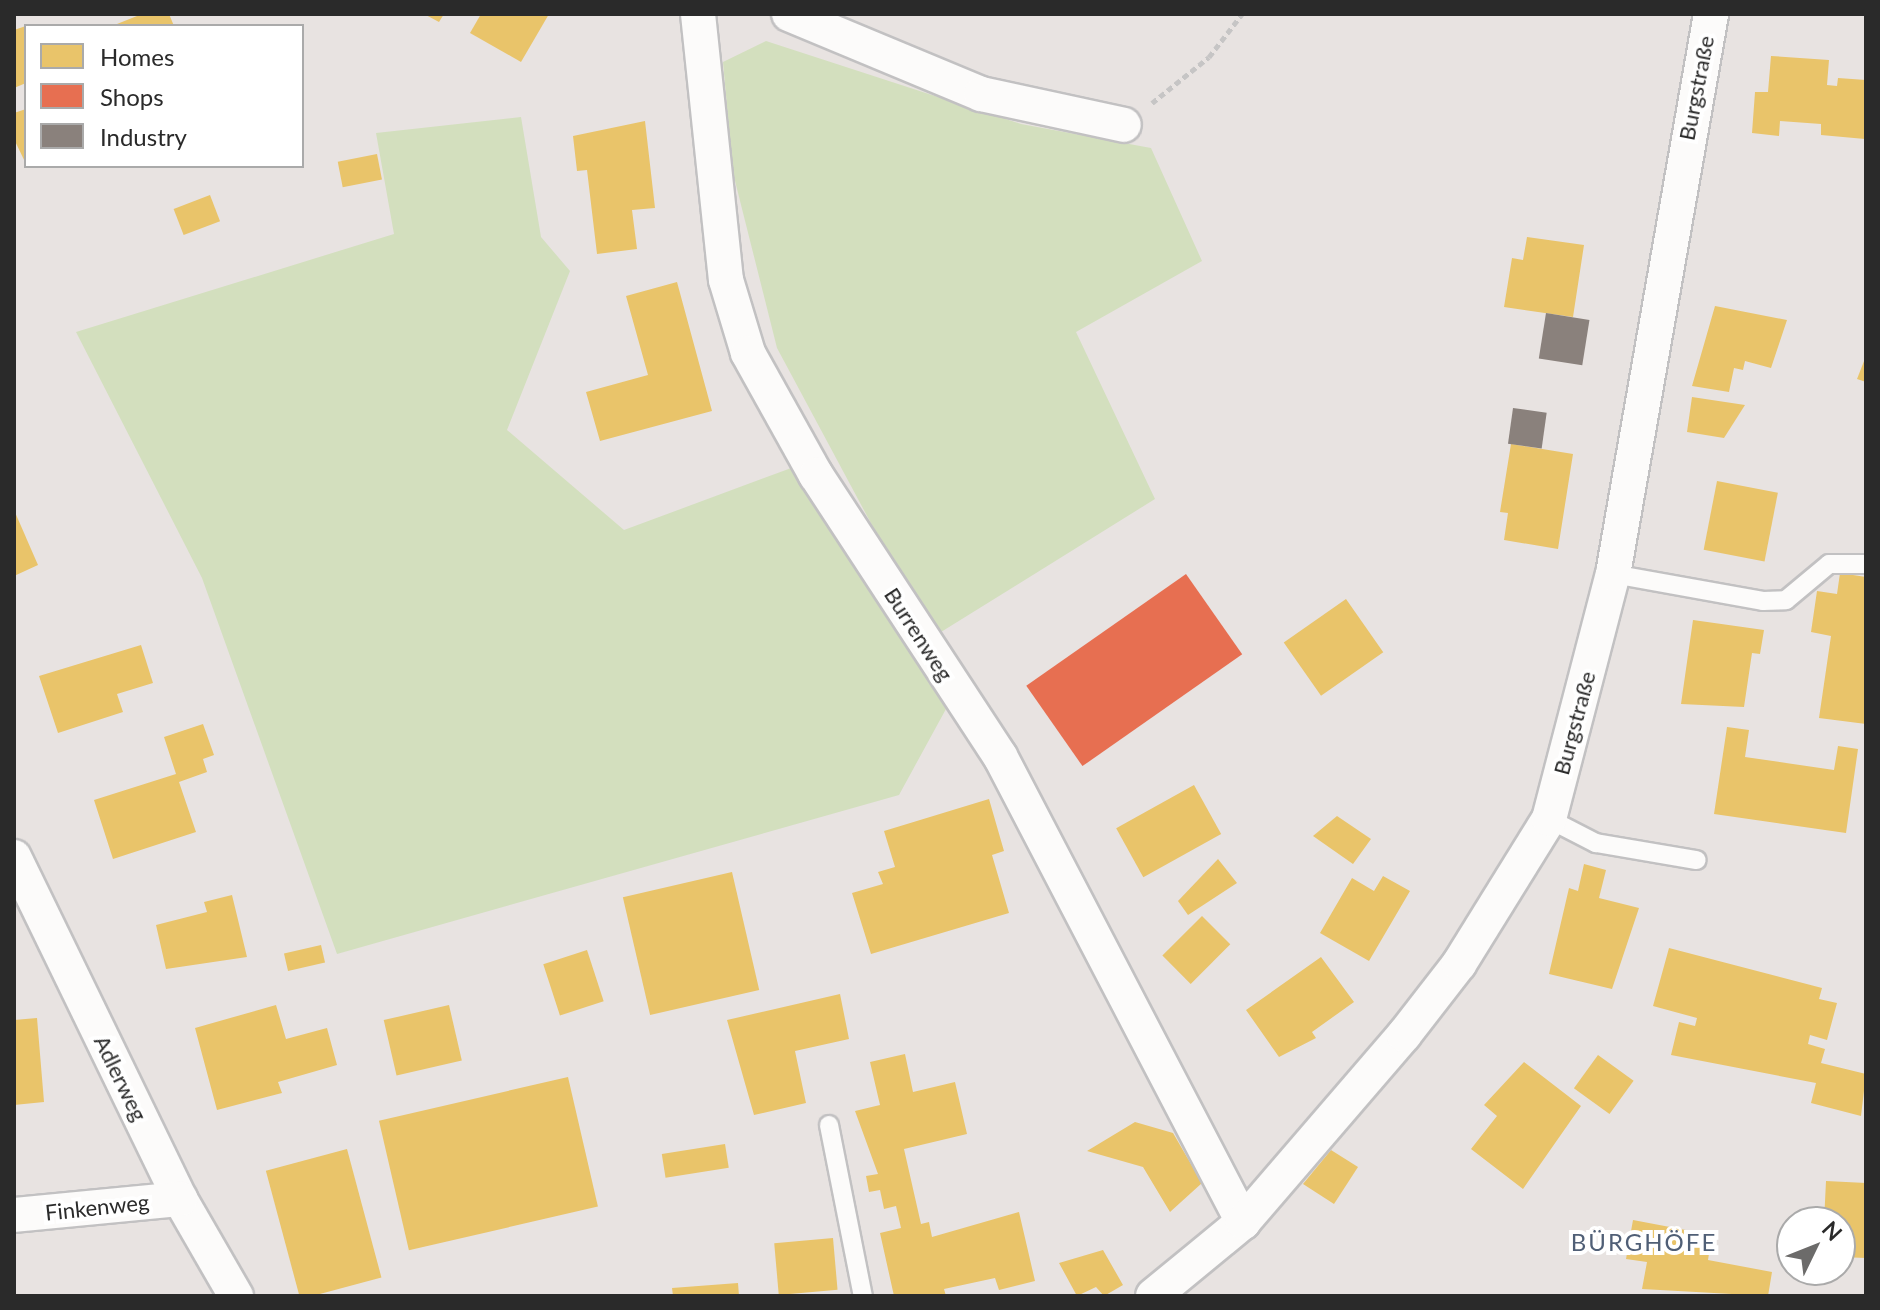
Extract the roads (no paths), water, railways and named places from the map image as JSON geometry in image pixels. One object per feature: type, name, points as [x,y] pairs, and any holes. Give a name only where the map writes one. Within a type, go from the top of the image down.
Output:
[{"type":"street","name":"Burrenweg","points":[[698,14],[726,280],[748,353],[816,475],[1000,756],[1243,1222]]},
{"type":"street","points":[[789,14],[981,94],[1124,125]]},
{"type":"street","name":"Burgstraße","points":[[1153,1296],[1243,1222],[1459,964],[1549,819],[1613,574],[1711,14]]},
{"type":"street","name":"Adlerweg","points":[[14,857],[180,1199],[236,1296]]},
{"type":"street","name":"Finkenweg","points":[[14,1215],[180,1199]]},
{"type":"lane","points":[[1613,574],[1763,601],[1786,600],[1829,564],[1866,564]]},
{"type":"lane","points":[[1549,819],[1596,843],[1697,860]]},
{"type":"lane","points":[[829,1125],[863,1296]]},
{"type":"district","name":"BÜRGHÖFE","points":[[1644,1242]]}]
